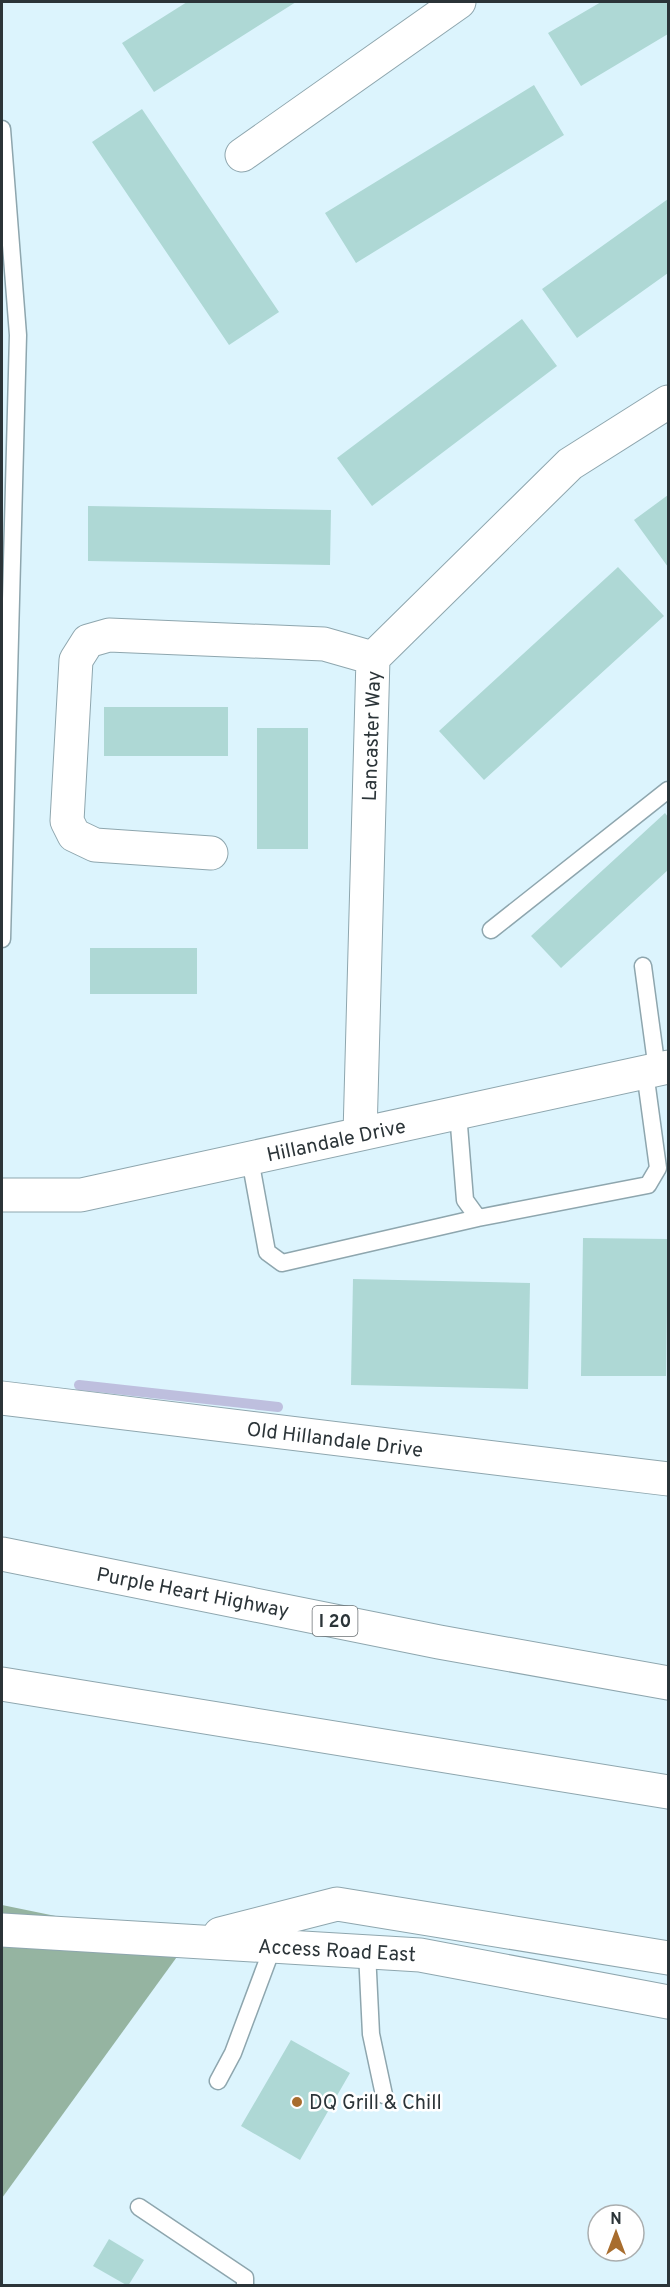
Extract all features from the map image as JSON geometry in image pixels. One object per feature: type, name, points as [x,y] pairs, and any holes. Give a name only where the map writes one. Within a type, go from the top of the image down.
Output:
[{"type":"main road","points":[[242,155],[459,2]]},
{"type":"main road","name":"Lancaster Way","points":[[360,1134],[373,658],[570,464],[669,402]]},
{"type":"main road","points":[[211,853],[95,844],[74,835],[67,821],[76,660],[88,641],[109,636],[324,644],[373,658]]},
{"type":"main road","name":"Hillandale Drive","points":[[2,1195],[81,1195],[657,1070]]},
{"type":"main road","name":"Old Hillandale Drive","points":[[2,1398],[669,1479]]},
{"type":"main road","name":"Purple Heart Highway","points":[[2,1554],[439,1642],[669,1683]]},
{"type":"main road","points":[[2,1684],[669,1792]]},
{"type":"main road","points":[[192,1941],[337,1904],[669,1958]]},
{"type":"main road","name":"Access Road East","points":[[2,1930],[420,1954],[669,2002]]},
{"type":"lane","points":[[2,129],[7,267],[18,335],[4,723],[2,939]]},
{"type":"lane","points":[[491,930],[669,790]]},
{"type":"lane","points":[[250,1159],[267,1252],[282,1263],[478,1218],[648,1185],[663,1168],[657,1070],[643,966]]},
{"type":"lane","points":[[458,1113],[465,1200],[478,1218]]},
{"type":"lane","points":[[218,2081],[233,2053],[273,1946]]},
{"type":"lane","points":[[368,1952],[371,2034],[384,2095]]},
{"type":"lane","points":[[139,2207],[245,2278],[245,2286]]},
{"type":"green space","points":[[2,1905],[187,1943],[2,2198]]},
{"type":"building","points":[[187,2],[296,2],[154,92],[122,43]]},
{"type":"building","points":[[601,2],[668,2],[668,34],[581,86],[548,33]]},
{"type":"building","points":[[534,85],[564,135],[356,263],[325,213]]},
{"type":"building","points":[[142,109],[279,312],[229,345],[92,142]]},
{"type":"building","points":[[668,199],[668,273],[577,338],[542,289]]},
{"type":"building","points":[[522,319],[557,366],[372,506],[337,458]]},
{"type":"building","points":[[668,495],[668,567],[634,520]]},
{"type":"building","points":[[88,506],[331,510],[330,565],[88,561]]},
{"type":"building","points":[[618,567],[664,616],[484,780],[439,731]]},
{"type":"building","points":[[104,707],[228,707],[228,756],[104,756]]},
{"type":"building","points":[[257,728],[308,728],[308,849],[257,849]]},
{"type":"building","points":[[665,813],[668,817],[668,870],[561,968],[531,936]]},
{"type":"building","points":[[90,948],[197,948],[197,994],[90,994]]},
{"type":"building","points":[[583,1238],[668,1239],[666,1376],[581,1376]]},
{"type":"building","points":[[353,1279],[530,1283],[528,1389],[351,1385]]},
{"type":"building","points":[[291,2040],[350,2073],[300,2160],[241,2126]]},
{"type":"building","points":[[109,2239],[144,2260],[128,2286],[93,2266]]},
{"type":"waterway","points":[[79,1385],[278,1407]]},
{"type":"place","name":"DQ Grill & Chill","points":[[297,2102]]}]
